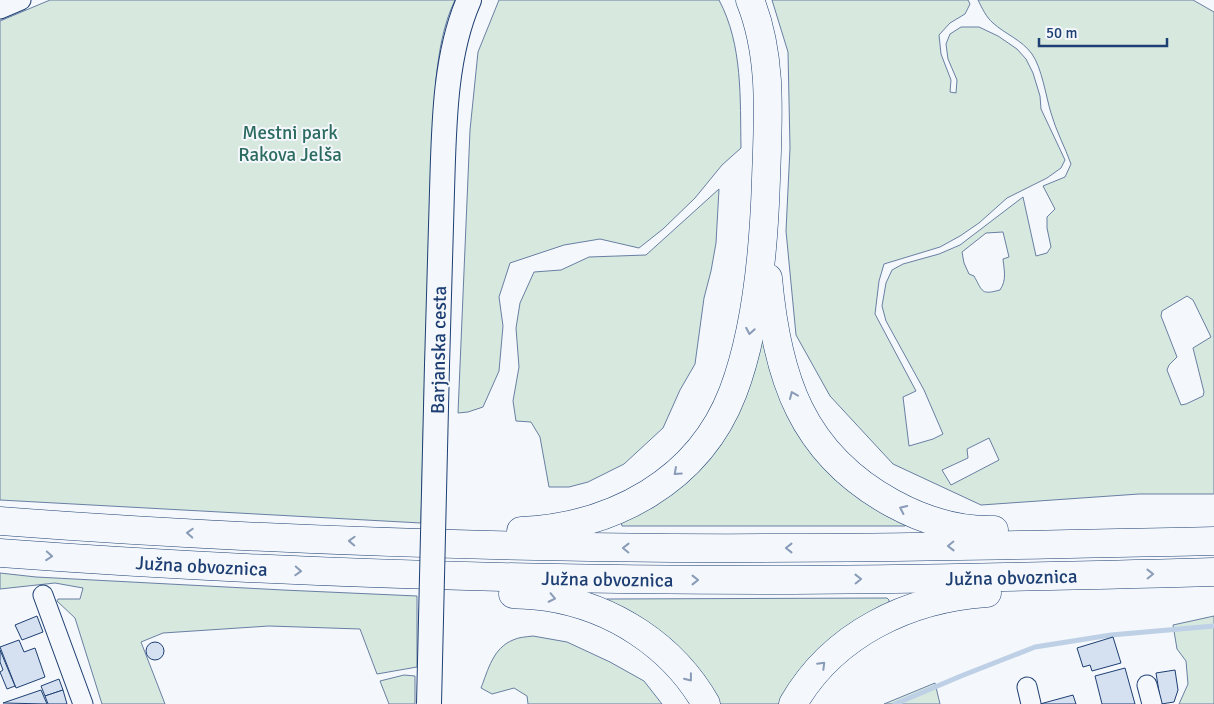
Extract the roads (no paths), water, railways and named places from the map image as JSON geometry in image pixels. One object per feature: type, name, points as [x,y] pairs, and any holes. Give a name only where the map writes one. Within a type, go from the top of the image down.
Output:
[{"type":"highway","points":[[401,543],[467,530],[546,530],[614,512],[639,500],[660,486],[681,469],[710,435],[723,414],[732,393],[748,341],[764,230],[768,110],[767,71],[761,34],[750,0]]},
{"type":"highway","points":[[764,230],[772,319],[783,366],[805,420],[825,450],[841,468],[886,500],[939,523],[963,528],[1031,530],[1105,543]]},
{"type":"highway","name":"Južna obvoznica","points":[[0,521],[140,531],[401,543],[701,548],[852,548],[1214,540]]},
{"type":"highway","name":"Južna obvoznica","points":[[0,553],[235,568],[554,578],[760,580],[1214,572]]},
{"type":"highway","points":[[419,575],[469,591],[547,596],[602,612],[622,622],[660,648],[690,678],[706,704]]},
{"type":"highway","points":[[793,704],[815,673],[851,639],[874,623],[899,612],[952,597],[1044,590],[1102,575]]},
{"type":"main road","name":"Barjanska cesta","points":[[429,704],[443,161],[447,106],[456,39],[470,0]]},
{"type":"street","points":[[0,9],[21,0]]},
{"type":"street","points":[[43,595],[83,704]]},
{"type":"street","points":[[1147,685],[1152,704]]},
{"type":"waterway","points":[[895,704],[1035,647],[1111,635],[1214,626]]},
{"type":"park label","name":"Mestni park Rakova Jelša","points":[[290,143]]}]
